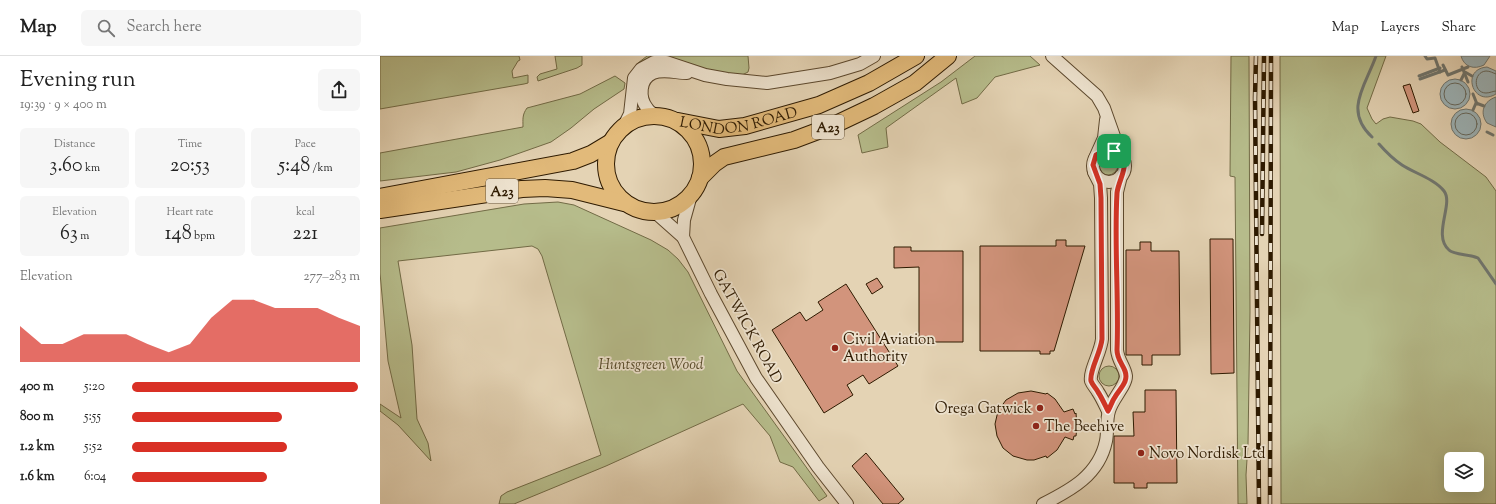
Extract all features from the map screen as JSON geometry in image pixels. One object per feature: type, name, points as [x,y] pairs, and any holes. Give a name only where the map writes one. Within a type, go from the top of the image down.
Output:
[{"type":"main road","name":"LONDON ROAD","points":[[664,118],[719,129],[746,126],[819,105],[869,83],[916,56]]},
{"type":"main road","name":"LONDON ROAD","points":[[700,178],[714,164],[724,157],[794,140],[834,125],[874,106],[915,83],[948,56]]},
{"type":"main road","points":[[640,118],[664,118],[685,127],[695,138],[700,149],[702,163],[700,178],[691,195],[682,204],[656,213],[644,212],[632,208],[624,203],[611,187],[606,172],[607,154],[611,142],[623,128],[640,118]]},
{"type":"main road","name":"A23","points":[[380,197],[573,161],[591,154],[611,142]]},
{"type":"main road","name":"A23","points":[[380,210],[522,189],[545,188],[572,190],[624,203]]},
{"type":"street","points":[[664,118],[652,113],[643,102],[642,88],[646,79],[650,75],[660,72],[705,75],[752,82],[784,81],[830,73],[860,64],[874,56]]},
{"type":"street","points":[[1043,504],[1076,486],[1100,459],[1104,447],[1108,411],[1119,390],[1124,384],[1126,377],[1120,364],[1117,350],[1117,192],[1124,166],[1101,103],[1094,93],[1052,56]]},
{"type":"street","points":[[623,128],[631,111],[634,78],[641,69],[647,65],[654,62],[666,62],[705,75]]},
{"type":"street","points":[[1106,114],[1106,129],[1104,138],[1094,159],[1093,165],[1094,172],[1100,184],[1101,198],[1102,339],[1100,350],[1092,370],[1091,381],[1098,390],[1108,411]]},
{"type":"street","points":[[1094,159],[1098,154],[1106,150],[1114,151],[1121,156]]},
{"type":"street","points":[[1094,172],[1097,176],[1106,181],[1114,180],[1121,176]]},
{"type":"street","points":[[683,237],[684,220],[691,195]]},
{"type":"street","name":"GATWICK ROAD","points":[[656,213],[683,237],[711,294],[756,378],[818,467],[847,504]]},
{"type":"street","points":[[1092,370],[1097,363],[1105,360],[1114,360],[1120,364]]},
{"type":"street","points":[[1098,390],[1108,394],[1119,390]]},
{"type":"green space","points":[[380,56],[519,56],[520,60],[512,71],[513,78],[528,75],[528,83],[380,109]]},
{"type":"green space","points":[[555,56],[582,56],[582,65],[538,81],[537,77],[540,74],[557,69]]},
{"type":"green space","points":[[647,56],[748,56],[749,68],[748,72],[742,75],[712,71],[654,57],[638,63]]},
{"type":"green space","points":[[975,56],[1030,56],[1040,65],[995,77],[977,98],[962,104],[956,78],[886,128],[888,147],[862,153],[858,135],[941,82]]},
{"type":"green space","points":[[1231,56],[1249,56],[1250,312],[1248,444],[1246,475],[1247,504],[1238,504],[1235,177],[1230,176]]},
{"type":"green space","points":[[1280,56],[1386,56],[1367,108],[1376,124],[1383,119],[1390,117],[1421,124],[1440,142],[1486,177],[1496,191],[1496,504],[1281,504]]},
{"type":"green space","points":[[615,76],[625,83],[624,89],[594,109],[551,142],[500,160],[456,172],[380,181],[380,153],[523,127],[523,119],[527,108],[580,94]]},
{"type":"green space","points":[[1108,155],[1115,158],[1118,165],[1115,172],[1108,175],[1101,172],[1098,165],[1101,158]]},
{"type":"green space","name":"Huntsgreen Wood","points":[[558,202],[574,205],[651,240],[668,250],[678,259],[688,272],[737,371],[827,496],[819,501],[793,467],[780,462],[770,436],[743,404],[606,466],[514,504],[499,504],[501,496],[507,492],[601,455],[542,256],[538,249],[532,246],[398,261],[412,345],[417,419],[428,443],[431,461],[398,425],[380,411],[380,404],[401,418],[388,361],[380,273],[380,228],[524,204]]},
{"type":"green space","points":[[1109,366],[1116,369],[1119,376],[1116,383],[1109,386],[1102,383],[1099,376],[1102,369]]},
{"type":"water","points":[[1461,56],[1490,56],[1484,65],[1473,67],[1464,63]]},
{"type":"water","points":[[1487,67],[1496,71],[1496,94],[1488,97],[1481,96],[1476,92],[1472,80],[1474,74],[1479,69]]},
{"type":"water","points":[[1455,79],[1461,80],[1469,88],[1469,100],[1461,108],[1455,109],[1449,108],[1441,100],[1440,94],[1441,88],[1449,80]]},
{"type":"water","points":[[1496,97],[1496,127],[1487,123],[1483,115],[1483,111],[1488,101]]},
{"type":"water","points":[[1466,109],[1472,110],[1480,118],[1480,130],[1472,138],[1466,139],[1460,138],[1452,130],[1451,124],[1452,118],[1460,110]]},
{"type":"building","points":[[1410,84],[1419,111],[1413,113],[1403,86]]},
{"type":"building","points":[[1210,239],[1233,239],[1234,373],[1211,374]]},
{"type":"building","points":[[1056,240],[1066,240],[1066,246],[1085,246],[1054,351],[1050,351],[1050,354],[1040,354],[1040,351],[980,351],[980,246],[1056,246]]},
{"type":"building","points":[[1140,242],[1151,242],[1151,251],[1179,251],[1180,355],[1152,355],[1152,365],[1142,365],[1142,355],[1126,355],[1126,250],[1140,250]]},
{"type":"building","points":[[894,247],[911,247],[911,251],[963,251],[963,342],[919,342],[919,267],[894,268]]},
{"type":"building","points":[[877,278],[883,287],[872,294],[866,284]]},
{"type":"building","name":"Civil Aviation Authority","points":[[846,284],[898,366],[869,384],[863,375],[847,385],[853,395],[824,413],[772,330],[800,312],[806,321],[823,310],[818,302]]},
{"type":"building","points":[[1145,390],[1176,390],[1177,483],[1147,483],[1147,488],[1134,488],[1134,483],[1114,483],[1114,436],[1134,436],[1133,412],[1145,412]]},
{"type":"building","name":"The Beehive","points":[[1031,391],[1047,393],[1055,399],[1064,412],[1073,409],[1075,414],[1076,413],[1077,427],[1076,436],[1074,436],[1073,440],[1065,437],[1057,450],[1047,458],[1046,456],[1034,460],[1027,460],[1013,456],[1003,448],[997,436],[995,424],[998,411],[1006,400],[1018,393]]},
{"type":"building","points":[[866,453],[904,499],[898,504],[883,504],[852,466]]},
{"type":"waterway","points":[[1372,137],[1363,127],[1359,117],[1358,107],[1359,97],[1376,56]]},
{"type":"waterway","points":[[1425,56],[1427,59],[1435,58],[1440,72]]},
{"type":"waterway","points":[[1443,65],[1448,75],[1468,67]]},
{"type":"waterway","points":[[1462,67],[1468,82]]},
{"type":"waterway","points":[[1419,76],[1440,68]]},
{"type":"waterway","points":[[1420,79],[1445,70]]},
{"type":"waterway","points":[[1461,80],[1465,72],[1472,76]]},
{"type":"waterway","points":[[1473,94],[1477,104]]},
{"type":"waterway","points":[[1473,110],[1476,103],[1484,106]]},
{"type":"waterway","points":[[1487,132],[1493,135]]},
{"type":"waterway","points":[[1379,144],[1399,163],[1435,183],[1444,191],[1447,204],[1442,236],[1444,244],[1451,252],[1478,258],[1496,284]]},
{"type":"railway","points":[[1256,56],[1255,98],[1259,504]]},
{"type":"railway","points":[[1262,234],[1264,56]]},
{"type":"railway","points":[[1270,504],[1271,56]]},
{"type":"place","name":"Civil Aviation Authority","points":[[835,348]]},
{"type":"place","name":"Orega Gatwick","points":[[1040,408]]},
{"type":"place","name":"The Beehive","points":[[1036,426]]},
{"type":"place","name":"Novo Nordisk Ltd","points":[[1141,453]]},
{"type":"route","points":[[1106,150],[1114,151],[1122,157],[1124,163],[1124,170],[1117,192],[1117,355],[1126,377],[1122,388],[1119,390],[1108,411],[1098,390],[1092,384],[1091,379],[1092,372],[1102,346],[1101,190],[1100,184],[1093,169],[1093,162],[1101,152],[1106,150]]}]
